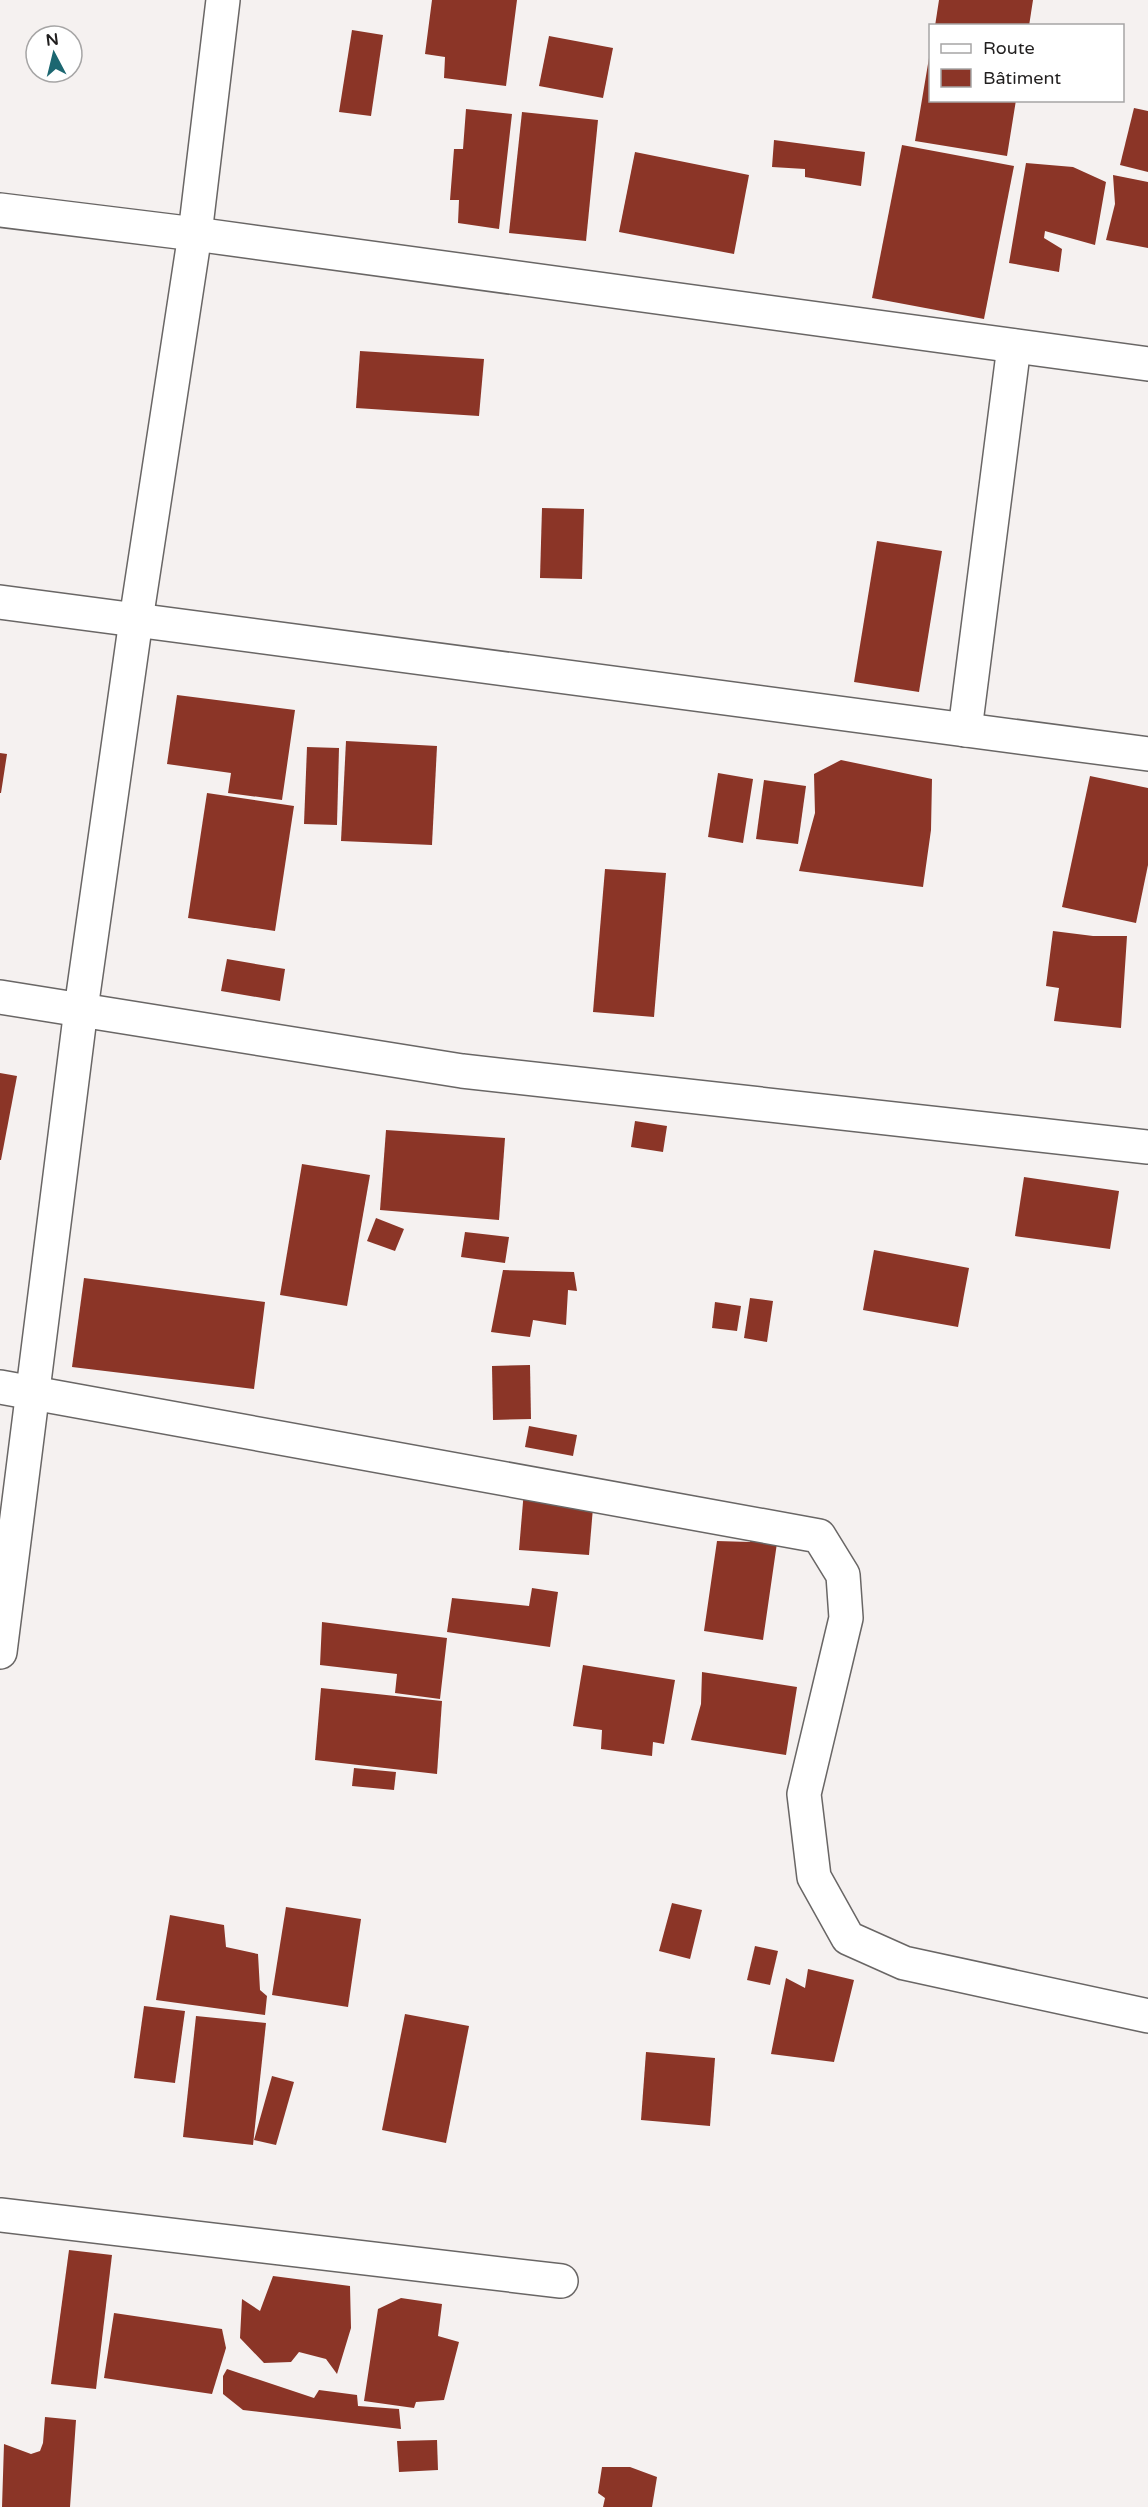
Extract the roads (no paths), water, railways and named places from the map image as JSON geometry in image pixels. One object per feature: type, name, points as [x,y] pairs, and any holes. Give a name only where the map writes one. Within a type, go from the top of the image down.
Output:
[{"type":"street","points":[[0,1652],[81,1010],[136,621],[195,234],[223,0]]},
{"type":"street","points":[[0,210],[195,234],[1148,364]]},
{"type":"street","points":[[965,730],[1014,346]]},
{"type":"street","points":[[0,602],[1148,754]]},
{"type":"street","points":[[0,997],[462,1071],[1148,1147]]},
{"type":"street","points":[[0,1387],[34,1391],[819,1536],[843,1575],[846,1618],[804,1794],[814,1877],[848,1938],[904,1963],[1148,2016]]},
{"type":"street","points":[[0,2215],[561,2281]]}]
